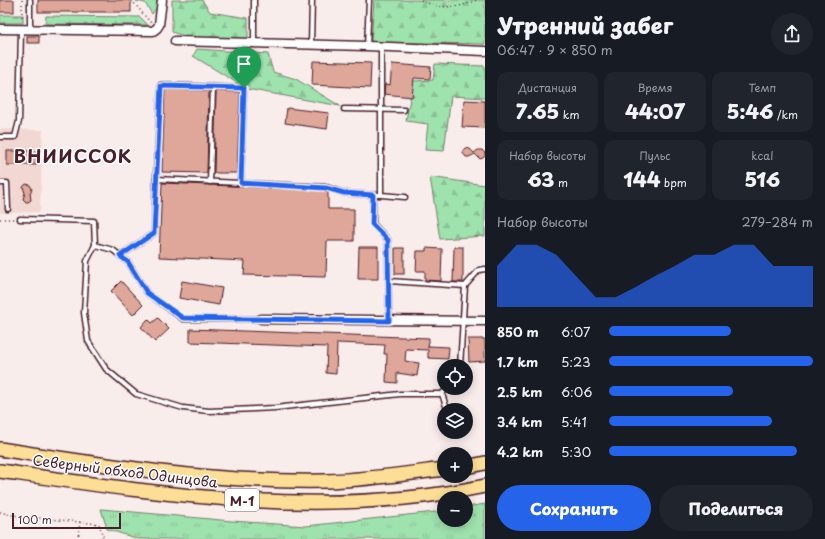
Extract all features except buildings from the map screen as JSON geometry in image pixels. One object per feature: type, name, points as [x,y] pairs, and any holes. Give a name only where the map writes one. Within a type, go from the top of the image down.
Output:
[{"type":"highway","name":"Северный обход Одинцова","points":[[0,450],[211,478],[327,481],[437,470]]},
{"type":"highway","points":[[473,466],[485,463]]},
{"type":"highway","name":"Северный обход Одинцова","points":[[0,471],[138,490],[211,498],[262,501],[326,502],[390,500],[485,486]]},
{"type":"street","points":[[0,29],[25,28],[153,31],[159,25],[162,0]]},
{"type":"street","points":[[175,41],[381,46],[485,51]]},
{"type":"street","points":[[261,319],[485,321]]},
{"type":"lane","points":[[0,137],[15,137],[19,121],[25,28],[30,0]]},
{"type":"lane","points":[[254,0],[254,43]]},
{"type":"lane","points":[[311,44],[312,0]]},
{"type":"lane","points":[[367,46],[369,0]]},
{"type":"lane","points":[[381,46],[381,195]]},
{"type":"lane","points":[[120,256],[154,233],[161,86],[244,88],[241,183]]},
{"type":"lane","points":[[210,182],[213,87]]},
{"type":"lane","points":[[344,109],[404,110]]},
{"type":"lane","points":[[156,179],[326,188],[344,193],[405,197]]},
{"type":"lane","points":[[0,183],[7,183],[8,209]]},
{"type":"lane","points":[[373,195],[372,224],[388,240],[389,321]]},
{"type":"lane","points":[[20,219],[94,221],[95,245],[87,261],[84,313],[88,341],[106,369],[136,394],[183,408],[209,411],[275,408],[400,394],[437,394]]},
{"type":"lane","points":[[95,245],[112,250],[128,262],[147,293],[183,318],[261,319]]},
{"type":"lane","points":[[460,359],[465,286],[479,270],[485,269]]},
{"type":"lane","points":[[389,281],[465,286]]},
{"type":"path","points":[[22,0],[25,28]]},
{"type":"path","points":[[133,0],[133,2],[157,28]]},
{"type":"path","points":[[420,0],[430,5],[450,7],[469,4],[476,0]]},
{"type":"path","points":[[0,218],[20,219]]},
{"type":"path","points":[[0,512],[11,515],[99,524],[104,539]]},
{"type":"path","points":[[78,539],[80,522]]},
{"type":"shaded area","points":[[0,129],[43,130],[40,212],[0,213]]},
{"type":"green space","points":[[136,0],[159,0],[159,5],[152,14],[145,3]]},
{"type":"green space","points":[[172,0],[202,0],[210,12],[248,18],[248,40],[189,38],[172,32]]},
{"type":"green space","points":[[374,0],[485,0],[485,44],[371,42]]},
{"type":"green space","points":[[0,15],[23,15],[23,23],[0,23]]},
{"type":"green space","points":[[46,16],[140,17],[148,25],[45,24]]},
{"type":"green space","points":[[197,49],[268,54],[273,72],[296,79],[340,106],[247,89],[193,56]]},
{"type":"green space","points":[[435,64],[485,66],[485,98],[451,96],[444,151],[425,150],[428,124],[406,121],[413,81],[433,80]]},
{"type":"green space","points":[[430,177],[485,185],[485,236],[440,239]]},
{"type":"green space","points":[[485,504],[485,539],[138,539],[107,529],[101,509],[306,526],[437,512],[437,527],[473,527],[473,506]]},
{"type":"district","name":"ВНИИССОК","points":[[73,155]]},
{"type":"route","points":[[161,86],[244,88],[241,183],[326,188],[344,193],[373,195],[372,224],[388,240],[389,321],[183,318],[147,293],[128,262],[120,256],[154,233],[161,86]]}]
